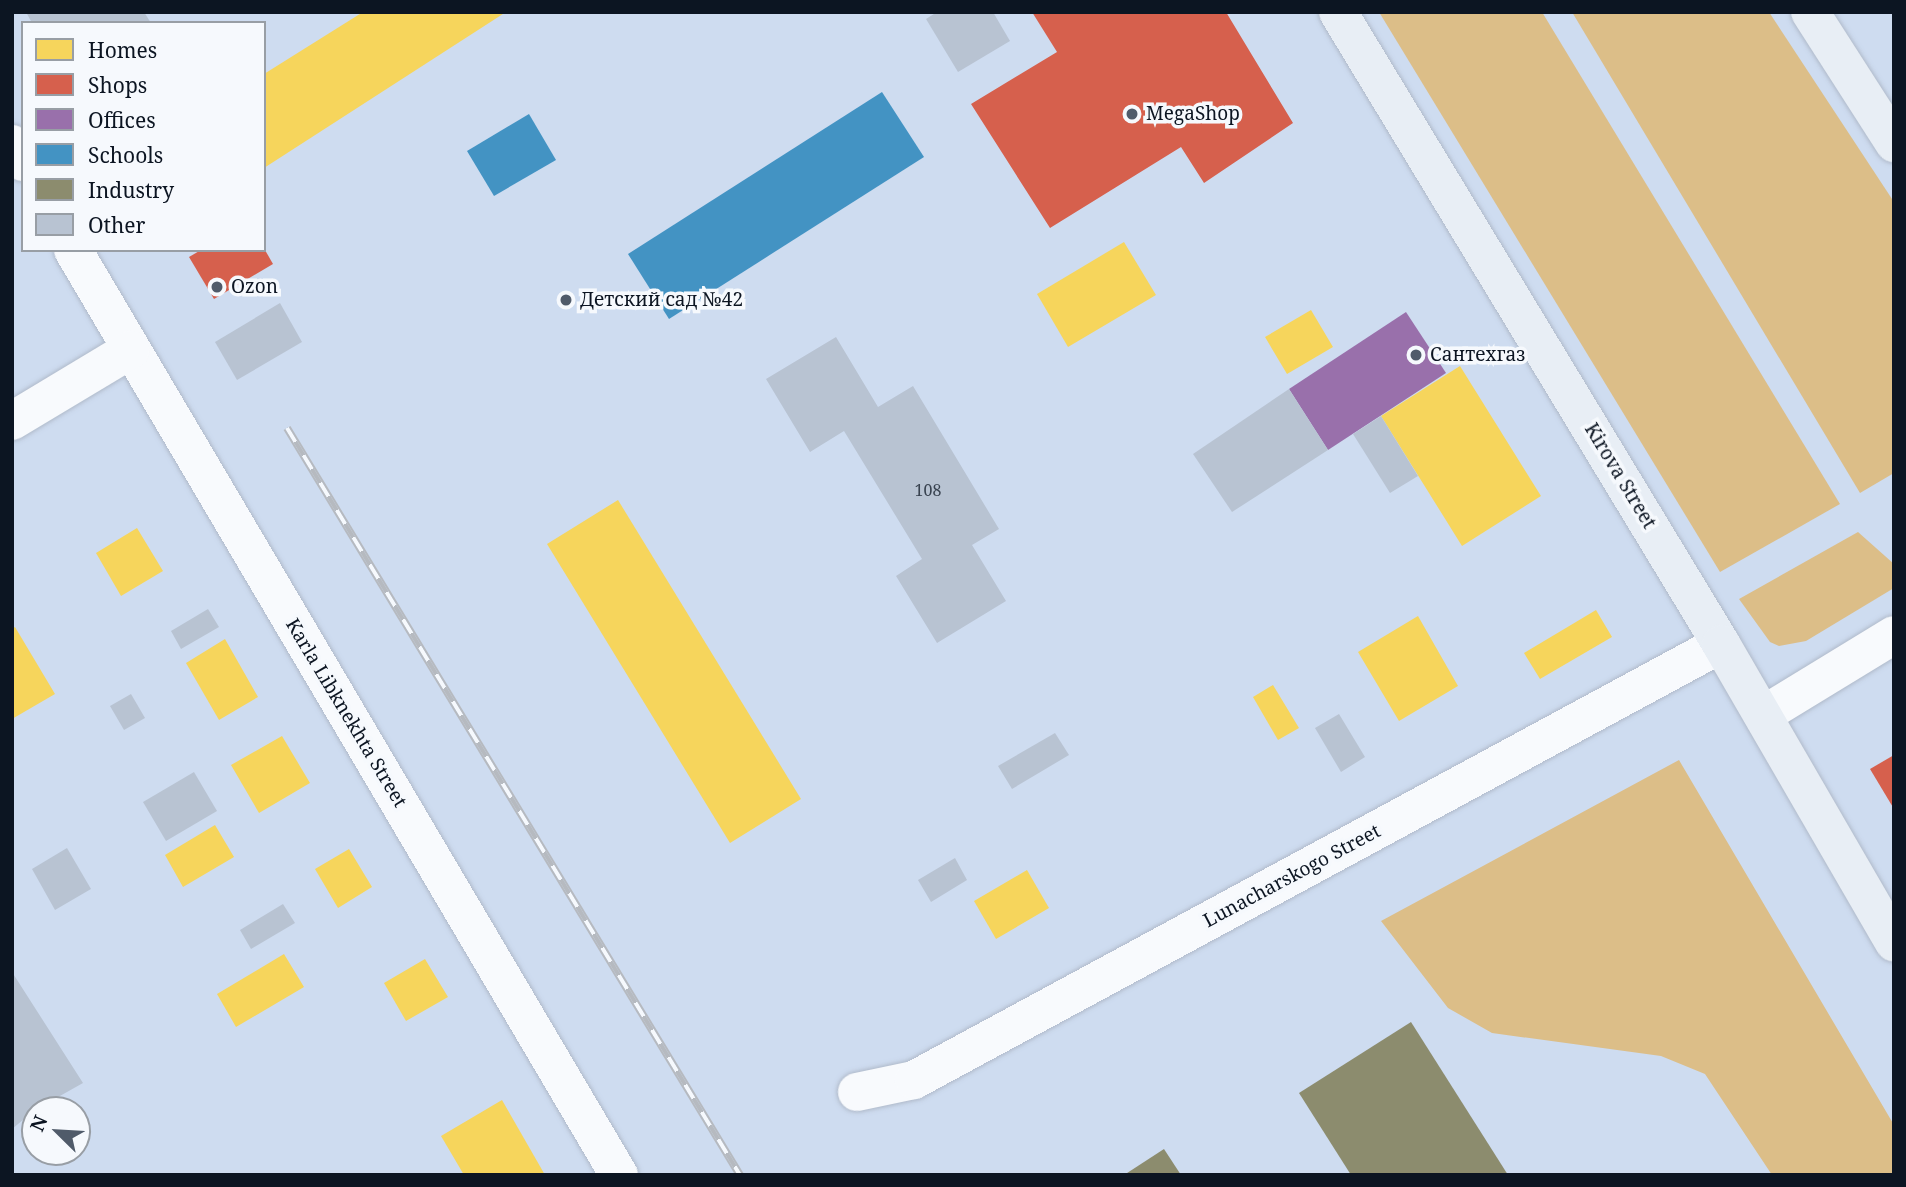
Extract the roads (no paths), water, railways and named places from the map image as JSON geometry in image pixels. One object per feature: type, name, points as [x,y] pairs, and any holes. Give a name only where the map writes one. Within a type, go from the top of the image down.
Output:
[{"type":"main road","name":"Kirova Street","points":[[1338,12],[1721,644],[1894,943]]},
{"type":"main road","points":[[1810,12],[1894,143]]},
{"type":"street","name":"Karla Libknekhta Street","points":[[74,252],[619,1175]]},
{"type":"street","points":[[12,421],[130,350]]},
{"type":"street","points":[[1763,715],[1894,635]]},
{"type":"street","name":"Lunacharskogo Street","points":[[857,1092],[914,1080],[1721,644]]},
{"type":"railway","points":[[287,428],[740,1175]]},
{"type":"place","name":"MegaShop","points":[[1132,114]]},
{"type":"place","name":"Ozon","points":[[217,287]]},
{"type":"place","name":"Детский сад №42","points":[[566,300]]},
{"type":"place","name":"Сантехгаз","points":[[1416,355]]}]
